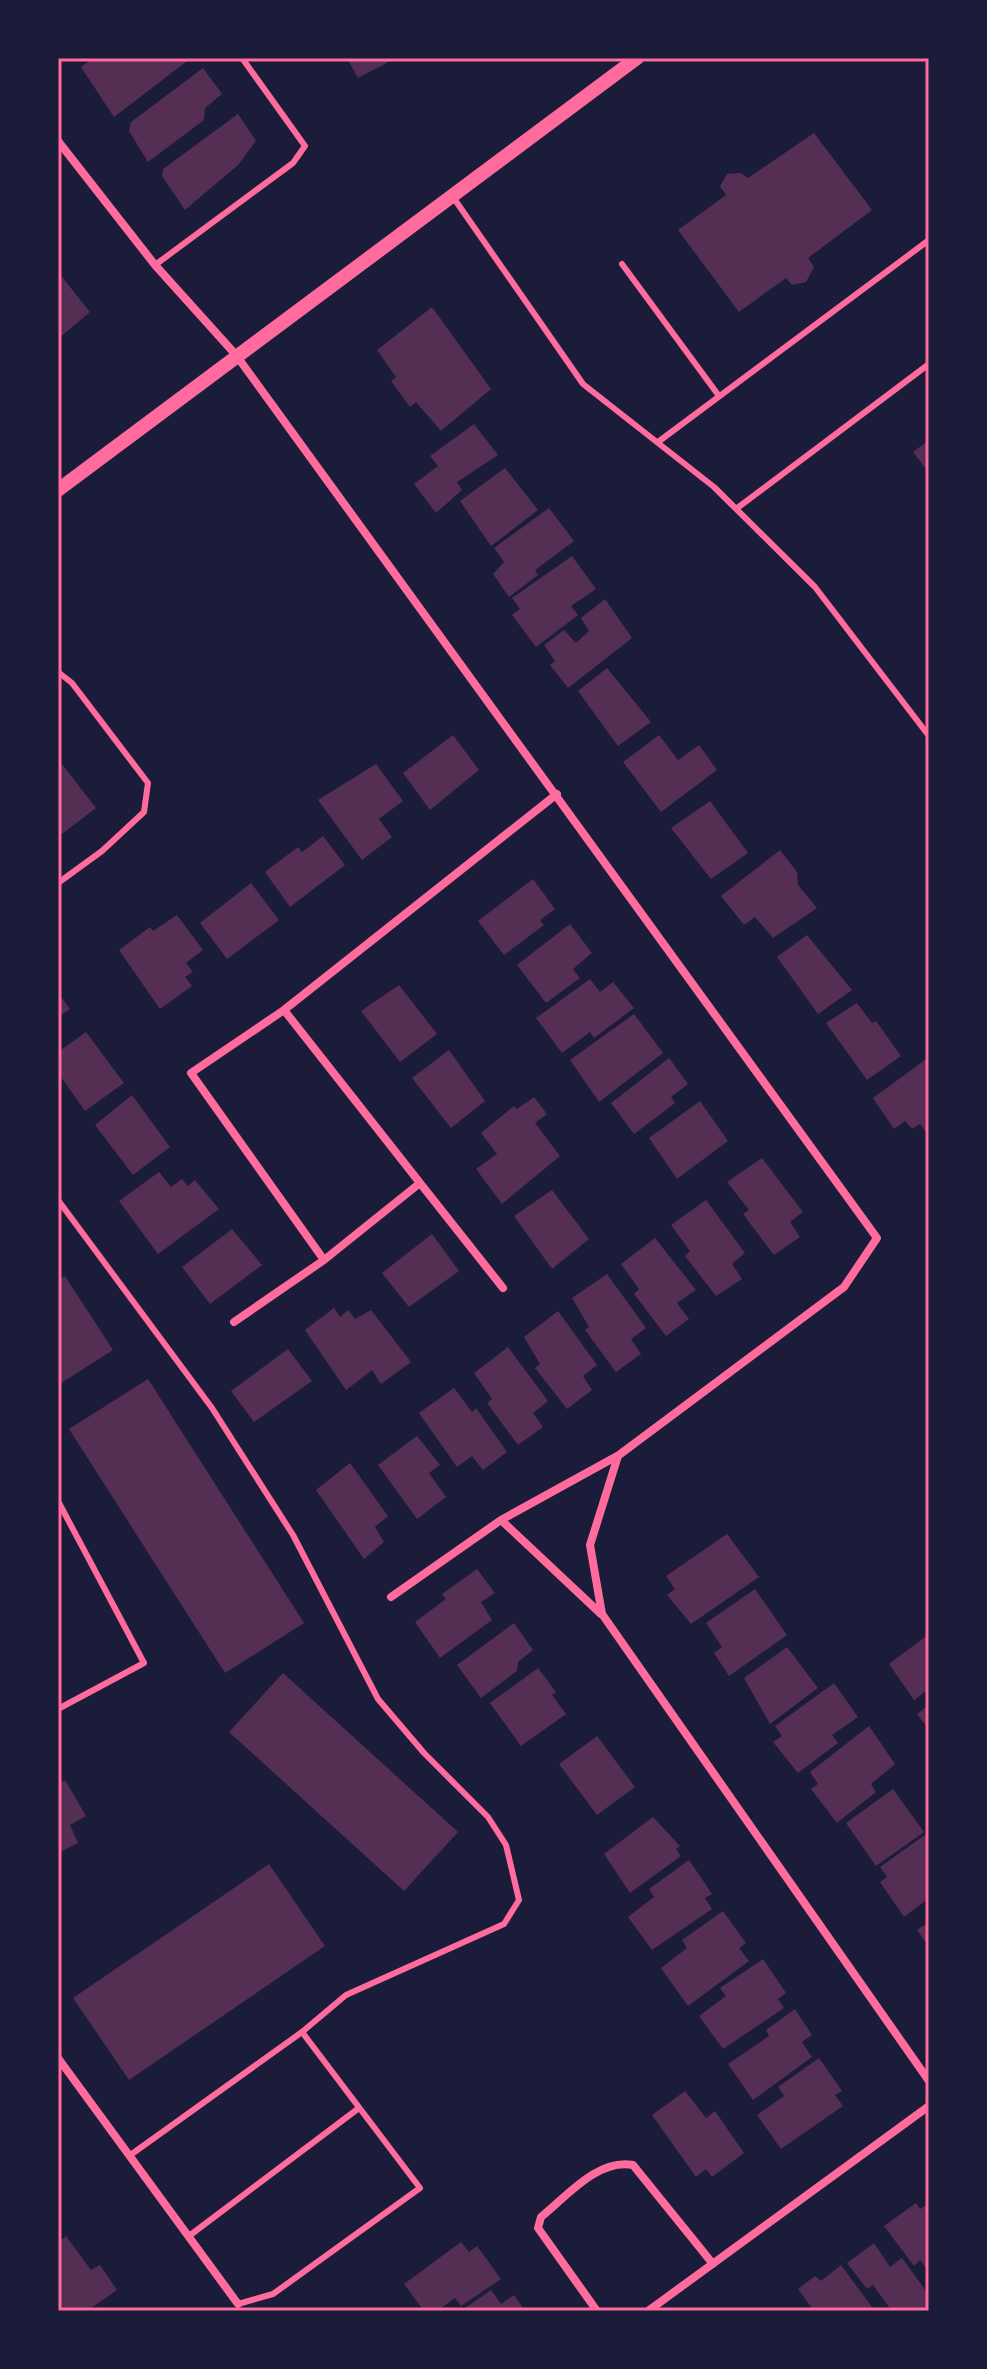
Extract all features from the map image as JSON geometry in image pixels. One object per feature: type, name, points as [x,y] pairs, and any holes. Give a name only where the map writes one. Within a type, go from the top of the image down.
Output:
[{"type":"street","points":[[58,490],[637,58]]},
{"type":"street","points":[[58,141],[155,265],[236,355],[877,1238],[844,1287],[619,1455],[501,1520],[391,1597]]},
{"type":"street","points":[[324,1260],[191,1073],[284,1010],[557,794]]},
{"type":"street","points":[[284,1010],[503,1288]]},
{"type":"street","points":[[234,1322],[324,1260],[420,1183]]},
{"type":"street","points":[[602,1614],[590,1545],[619,1455]]},
{"type":"street","points":[[501,1520],[602,1614],[929,2081]]},
{"type":"street","points":[[58,2058],[238,2304]]},
{"type":"street","points":[[648,2311],[929,2106]]},
{"type":"street","points":[[597,2311],[538,2228],[541,2217],[609,2166],[620,2162],[633,2165],[713,2264]]},
{"type":"lane","points":[[155,265],[293,163],[305,146],[242,58]]},
{"type":"lane","points":[[452,196],[583,384],[658,442],[736,509],[815,587],[929,736]]},
{"type":"lane","points":[[658,442],[929,240]]},
{"type":"lane","points":[[622,264],[719,396]]},
{"type":"lane","points":[[736,509],[929,364]]},
{"type":"lane","points":[[58,672],[72,683],[148,783],[144,812],[102,851],[58,883]]},
{"type":"lane","points":[[58,1200],[212,1408],[293,1535],[378,1699],[424,1753],[488,1817],[506,1845],[519,1900],[504,1924],[346,1995],[302,2032],[129,2156]]},
{"type":"lane","points":[[58,1501],[144,1663],[58,1709]]},
{"type":"lane","points":[[238,2304],[273,2294],[420,2188],[302,2032]]},
{"type":"lane","points":[[189,2236],[359,2108]]},
{"type":"building","points":[[93,58],[191,58],[114,117],[81,67]]},
{"type":"building","points":[[347,58],[396,58],[358,78]]},
{"type":"building","points":[[203,68],[222,94],[205,108],[204,120],[148,162],[129,131],[131,122]]},
{"type":"building","points":[[238,114],[256,141],[238,165],[185,210],[162,176],[163,169]]},
{"type":"building","points":[[814,133],[872,210],[808,258],[814,267],[806,282],[792,285],[786,278],[739,312],[678,230],[726,195],[720,186],[727,174],[741,173],[748,178]]},
{"type":"building","points":[[58,272],[90,312],[58,339]]},
{"type":"building","points":[[432,307],[491,389],[441,431],[416,402],[410,407],[391,381],[396,377],[377,350]]},
{"type":"building","points":[[474,424],[498,455],[457,482],[462,490],[436,513],[414,484],[438,466],[430,456]]},
{"type":"building","points":[[929,440],[929,473],[913,452]]},
{"type":"building","points":[[505,468],[538,510],[491,546],[460,501]]},
{"type":"building","points":[[549,508],[574,541],[535,570],[538,575],[509,597],[493,574],[504,562],[494,548]]},
{"type":"building","points":[[572,556],[596,589],[571,606],[578,615],[536,647],[512,615],[520,609],[512,598]]},
{"type":"building","points":[[605,599],[632,638],[568,688],[550,665],[555,661],[544,645],[564,630],[576,643],[589,631],[581,618]]},
{"type":"building","points":[[607,668],[651,722],[618,746],[578,691]]},
{"type":"building","points":[[453,735],[479,770],[430,810],[403,773]]},
{"type":"building","points":[[659,735],[678,760],[699,745],[717,770],[661,812],[623,762]]},
{"type":"building","points":[[58,759],[96,808],[58,837]]},
{"type":"building","points":[[376,764],[403,801],[379,819],[392,837],[362,860],[318,800]]},
{"type":"building","points":[[710,801],[748,853],[711,879],[671,828]]},
{"type":"building","points":[[323,836],[345,865],[290,907],[265,872],[298,847],[302,852]]},
{"type":"building","points":[[780,850],[797,872],[798,885],[817,908],[773,938],[755,917],[744,925],[721,896]]},
{"type":"building","points":[[533,879],[555,909],[540,920],[544,925],[504,955],[478,921]]},
{"type":"building","points":[[251,883],[279,920],[227,959],[200,923]]},
{"type":"building","points":[[177,915],[203,950],[186,963],[193,972],[185,977],[192,986],[160,1009],[119,950],[150,927],[153,931]]},
{"type":"building","points":[[570,924],[592,953],[573,969],[580,978],[546,1003],[517,965]]},
{"type":"building","points":[[807,935],[852,990],[818,1014],[777,957]]},
{"type":"building","points":[[590,979],[600,992],[613,982],[634,1008],[594,1038],[590,1032],[562,1053],[536,1018]]},
{"type":"building","points":[[399,985],[437,1034],[400,1062],[361,1011]]},
{"type":"building","points":[[58,993],[70,1009],[58,1017]]},
{"type":"building","points":[[857,1003],[872,1023],[876,1021],[901,1056],[867,1080],[826,1023]]},
{"type":"building","points":[[634,1014],[663,1053],[599,1102],[570,1060]]},
{"type":"building","points":[[86,1032],[124,1083],[85,1111],[58,1073],[58,1052]]},
{"type":"building","points":[[449,1050],[485,1101],[451,1128],[412,1078]]},
{"type":"building","points":[[929,1057],[929,1136],[920,1124],[912,1129],[905,1121],[894,1129],[873,1098]]},
{"type":"building","points":[[669,1058],[688,1084],[671,1097],[675,1103],[634,1134],[611,1103]]},
{"type":"building","points":[[132,1095],[170,1147],[133,1175],[95,1125]]},
{"type":"building","points":[[534,1097],[547,1114],[535,1123],[560,1156],[502,1204],[476,1169],[497,1154],[481,1133],[514,1106],[517,1109]]},
{"type":"building","points":[[700,1101],[728,1141],[677,1179],[649,1138]]},
{"type":"building","points":[[762,1158],[803,1212],[790,1222],[800,1237],[774,1255],[743,1214],[749,1210],[727,1182]]},
{"type":"building","points":[[159,1172],[171,1187],[182,1179],[188,1186],[195,1180],[219,1209],[158,1254],[119,1201]]},
{"type":"building","points":[[552,1190],[589,1239],[552,1269],[514,1216]]},
{"type":"building","points":[[706,1200],[745,1253],[732,1264],[742,1279],[716,1296],[685,1256],[690,1251],[671,1225]]},
{"type":"building","points":[[232,1229],[262,1265],[210,1304],[182,1267]]},
{"type":"building","points":[[432,1234],[459,1271],[409,1307],[382,1273]]},
{"type":"building","points":[[655,1238],[696,1290],[677,1303],[689,1319],[666,1336],[634,1294],[639,1289],[621,1264]]},
{"type":"building","points":[[607,1274],[646,1328],[631,1339],[641,1354],[616,1372],[585,1330],[589,1327],[572,1298]]},
{"type":"building","points":[[65,1276],[113,1350],[58,1385],[58,1280]]},
{"type":"building","points":[[334,1308],[340,1317],[348,1310],[355,1319],[371,1310],[411,1362],[381,1384],[372,1370],[346,1390],[305,1330]]},
{"type":"building","points":[[558,1311],[597,1365],[583,1376],[592,1390],[567,1409],[535,1368],[540,1364],[524,1337]]},
{"type":"building","points":[[508,1347],[548,1401],[533,1413],[543,1427],[518,1445],[487,1403],[492,1399],[474,1373]]},
{"type":"building","points":[[288,1349],[312,1381],[254,1422],[231,1391]]},
{"type":"building","points":[[148,1379],[304,1623],[225,1673],[69,1429]]},
{"type":"building","points":[[454,1388],[472,1412],[476,1408],[507,1452],[483,1470],[472,1456],[457,1467],[419,1413]]},
{"type":"building","points":[[417,1436],[440,1465],[429,1473],[446,1497],[417,1519],[378,1465]]},
{"type":"building","points":[[350,1463],[388,1516],[375,1527],[384,1542],[364,1559],[316,1490]]},
{"type":"building","points":[[727,1534],[759,1577],[691,1624],[667,1595],[675,1589],[666,1576]]},
{"type":"building","points":[[477,1569],[495,1593],[481,1602],[492,1620],[440,1658],[415,1622],[446,1599],[442,1594]]},
{"type":"building","points":[[755,1589],[787,1635],[729,1676],[714,1653],[722,1647],[706,1623]]},
{"type":"building","points":[[514,1623],[533,1650],[518,1662],[517,1671],[481,1698],[457,1665]]},
{"type":"building","points":[[929,1634],[929,1689],[914,1700],[889,1664]]},
{"type":"building","points":[[787,1647],[818,1688],[770,1724],[744,1678]]},
{"type":"building","points":[[538,1668],[556,1692],[552,1695],[566,1714],[521,1746],[490,1703]]},
{"type":"building","points":[[283,1673],[458,1832],[404,1891],[229,1732]]},
{"type":"building","points":[[834,1683],[858,1717],[832,1735],[838,1743],[798,1773],[773,1742],[782,1736],[775,1726]]},
{"type":"building","points":[[929,1705],[929,1730],[917,1714]]},
{"type":"building","points":[[869,1726],[895,1764],[871,1784],[876,1792],[837,1823],[811,1789],[818,1784],[810,1772]]},
{"type":"building","points":[[597,1736],[635,1787],[597,1815],[559,1764]]},
{"type":"building","points":[[65,1780],[86,1816],[70,1825],[78,1843],[58,1853],[58,1785]]},
{"type":"building","points":[[893,1789],[924,1832],[876,1866],[846,1823]]},
{"type":"building","points":[[653,1817],[680,1846],[676,1849],[681,1856],[630,1893],[604,1854]]},
{"type":"building","points":[[929,1832],[929,1898],[904,1917],[880,1882],[887,1877],[880,1867]]},
{"type":"building","points":[[689,1860],[712,1894],[705,1898],[712,1909],[652,1950],[628,1917],[654,1897],[649,1889]]},
{"type":"building","points":[[269,1864],[325,1946],[129,2080],[73,1998]]},
{"type":"building","points":[[723,1911],[746,1943],[739,1948],[749,1961],[688,2006],[661,1968],[687,1948],[682,1940]]},
{"type":"building","points":[[929,1922],[929,1947],[917,1930]]},
{"type":"building","points":[[763,1959],[786,1993],[778,1999],[784,2008],[723,2049],[699,2016],[726,1996],[720,1988]]},
{"type":"building","points":[[795,2009],[812,2035],[802,2042],[812,2057],[753,2100],[728,2064],[769,2036],[766,2030]]},
{"type":"building","points":[[819,2058],[842,2091],[835,2095],[843,2106],[781,2149],[757,2115],[784,2096],[778,2087]]},
{"type":"building","points":[[685,2091],[706,2118],[715,2111],[744,2153],[712,2177],[706,2169],[696,2177],[652,2115]]},
{"type":"building","points":[[916,2203],[920,2209],[929,2203],[929,2272],[920,2260],[914,2266],[884,2226]]},
{"type":"building","points":[[66,2236],[91,2270],[100,2265],[117,2290],[87,2311],[58,2311],[58,2243]]},
{"type":"building","points":[[461,2242],[469,2252],[477,2246],[501,2279],[461,2306],[455,2298],[437,2311],[424,2311],[404,2284]]},
{"type":"building","points":[[874,2243],[890,2267],[902,2258],[929,2295],[929,2306],[922,2311],[892,2311],[873,2285],[867,2289],[847,2263]]},
{"type":"building","points":[[841,2265],[875,2311],[814,2311],[798,2289],[815,2276],[821,2281]]},
{"type":"building","points":[[491,2290],[501,2304],[514,2295],[525,2311],[461,2311]]}]
